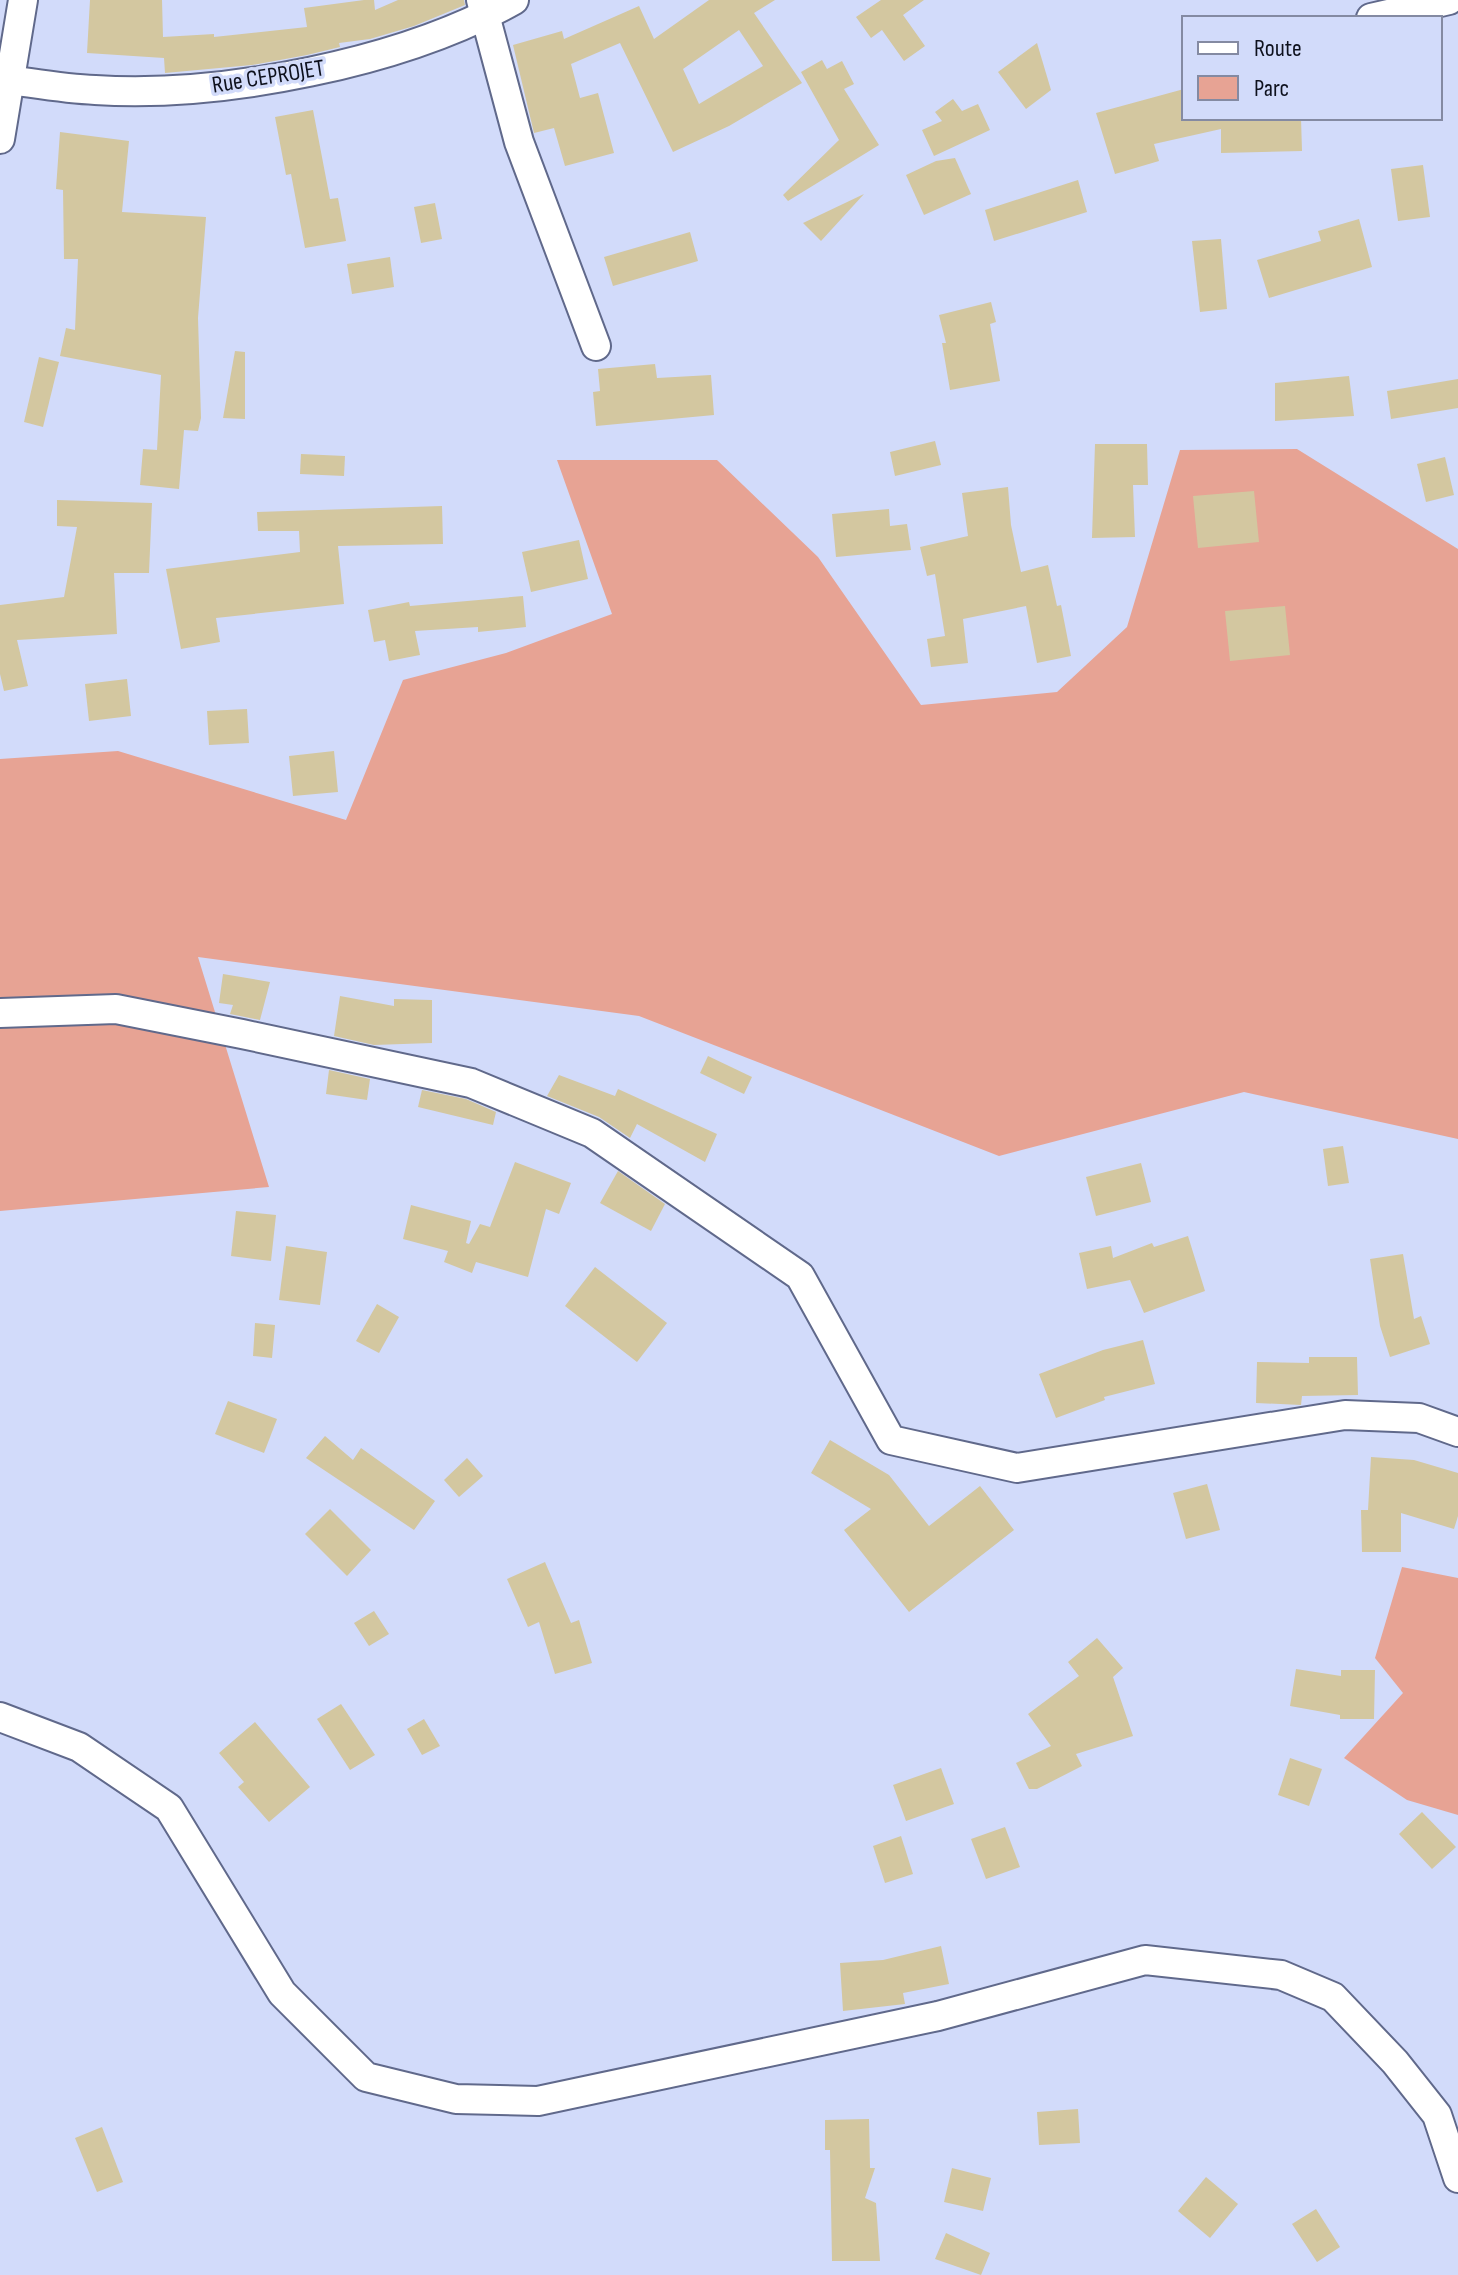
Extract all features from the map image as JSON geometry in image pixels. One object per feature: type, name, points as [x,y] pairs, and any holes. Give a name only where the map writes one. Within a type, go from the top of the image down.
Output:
[{"type":"street","points":[[0,139],[23,0]]},
{"type":"street","name":"Rue CEPROJET","points":[[10,80],[97,91],[217,86],[373,57],[484,8],[514,0]]},
{"type":"street","points":[[1380,16],[1449,0]]},
{"type":"street","points":[[484,8],[519,142],[596,346]]},
{"type":"street","points":[[0,1013],[116,1009],[172,1020],[471,1083],[592,1133],[800,1276],[891,1440],[1017,1468],[1345,1415],[1419,1418],[1458,1432]]},
{"type":"street","points":[[0,1717],[79,1747],[169,1808],[282,1993],[366,2077],[456,2099],[538,2101],[938,2016],[1145,1960],[1281,1975],[1333,1997],[1395,2062],[1437,2115],[1458,2178]]},
{"type":"green space","points":[[1297,449],[1458,549],[1458,1139],[1244,1092],[999,1156],[639,1016],[198,957],[269,1187],[0,1211],[0,759],[118,751],[346,820],[403,680],[506,653],[612,614],[557,460],[717,460],[818,557],[921,705],[1057,692],[1127,627],[1180,450]]},
{"type":"green space","points":[[1402,1567],[1458,1578],[1458,1815],[1407,1800],[1344,1758],[1403,1693],[1375,1658]]},
{"type":"building","points":[[90,0],[162,0],[163,37],[214,34],[214,37],[307,27],[304,8],[364,0],[374,0],[375,10],[398,0],[464,0],[465,5],[414,26],[370,39],[339,43],[340,47],[307,55],[252,65],[165,73],[164,58],[87,53]]},
{"type":"building","points":[[709,0],[775,0],[754,13],[802,83],[729,126],[673,152],[620,43],[571,64],[580,98],[598,93],[614,153],[565,166],[554,128],[534,133],[513,45],[562,31],[564,39],[639,6],[654,39]],"holes":[[[739,30],[763,66],[699,104],[683,69]]]},
{"type":"building","points":[[881,0],[924,0],[903,15],[925,46],[904,61],[882,30],[871,38],[856,17]]},
{"type":"building","points":[[1037,43],[1051,90],[1026,109],[998,72]]},
{"type":"building","points":[[822,60],[827,69],[842,61],[854,84],[844,89],[879,145],[788,201],[783,195],[839,140],[801,72]]},
{"type":"building","points":[[1182,90],[1182,120],[1301,120],[1302,151],[1221,153],[1221,129],[1154,144],[1159,161],[1115,174],[1096,113]]},
{"type":"building","points":[[953,99],[962,111],[978,104],[990,130],[934,156],[922,130],[942,121],[935,112]]},
{"type":"building","points":[[313,110],[330,199],[338,198],[346,241],[305,248],[291,174],[286,175],[275,117]]},
{"type":"building","points":[[60,132],[129,141],[122,212],[206,217],[198,318],[201,418],[198,431],[184,430],[179,489],[140,485],[143,449],[157,450],[161,375],[60,356],[66,328],[75,330],[78,259],[64,259],[63,190],[56,189]]},
{"type":"building","points":[[955,158],[971,194],[924,215],[906,175],[936,161]]},
{"type":"building","points":[[1423,165],[1430,217],[1398,221],[1391,169]]},
{"type":"building","points":[[1078,180],[1087,212],[994,241],[985,210]]},
{"type":"building","points":[[864,194],[821,241],[803,223]]},
{"type":"building","points":[[435,203],[442,239],[421,243],[414,207]]},
{"type":"building","points":[[1359,219],[1372,267],[1269,298],[1257,260],[1321,241],[1318,231]]},
{"type":"building","points":[[690,232],[698,261],[613,286],[604,257]]},
{"type":"building","points":[[1221,239],[1227,309],[1200,312],[1192,241]]},
{"type":"building","points":[[390,257],[394,287],[352,294],[347,264]]},
{"type":"building","points":[[991,302],[996,322],[990,324],[1000,381],[950,390],[942,343],[946,343],[939,315]]},
{"type":"building","points":[[235,351],[245,352],[245,419],[223,418]]},
{"type":"building","points":[[39,357],[59,362],[43,427],[24,422]]},
{"type":"building","points":[[655,364],[657,378],[711,375],[714,415],[596,426],[593,392],[600,391],[598,369]]},
{"type":"building","points":[[1349,376],[1354,416],[1275,421],[1275,383]]},
{"type":"building","points":[[1458,379],[1458,408],[1391,419],[1387,391]]},
{"type":"building","points":[[935,441],[941,465],[895,476],[890,452]]},
{"type":"building","points":[[1095,444],[1147,444],[1148,485],[1133,485],[1135,537],[1092,538]]},
{"type":"building","points":[[301,454],[345,456],[344,476],[300,474]]},
{"type":"building","points":[[1445,457],[1454,495],[1426,502],[1417,464]]},
{"type":"building","points":[[1008,487],[1011,525],[1021,572],[1048,565],[1057,606],[1061,605],[1071,656],[1037,663],[1026,606],[963,619],[968,663],[931,667],[927,639],[945,636],[935,574],[927,576],[920,547],[968,536],[962,493]]},
{"type":"building","points":[[1254,491],[1259,542],[1198,548],[1193,496]]},
{"type":"building","points":[[57,500],[152,503],[149,573],[114,573],[117,634],[17,640],[28,686],[4,691],[0,674],[0,605],[64,597],[77,527],[57,526]]},
{"type":"building","points":[[442,506],[443,544],[338,546],[344,604],[216,618],[220,642],[181,649],[166,569],[300,552],[299,531],[258,531],[257,512]]},
{"type":"building","points":[[889,509],[890,526],[907,524],[911,550],[836,557],[832,514]]},
{"type":"building","points":[[579,540],[588,579],[531,592],[522,552]]},
{"type":"building","points":[[523,596],[526,627],[478,632],[478,627],[415,631],[420,655],[389,661],[385,640],[374,642],[368,610],[409,602],[410,606]]},
{"type":"building","points":[[1285,606],[1290,655],[1230,661],[1225,611]]},
{"type":"building","points":[[127,679],[131,716],[89,721],[85,684]]},
{"type":"building","points":[[247,709],[249,743],[209,745],[207,711]]},
{"type":"building","points":[[334,751],[338,792],[293,796],[289,756]]},
{"type":"building","points":[[223,974],[270,982],[260,1020],[230,1014],[233,1005],[219,1003]]},
{"type":"building","points":[[340,996],[394,1006],[394,999],[432,1000],[432,1043],[374,1045],[334,1036]]},
{"type":"building","points":[[708,1056],[752,1077],[744,1094],[700,1073]]},
{"type":"building","points":[[329,1070],[370,1079],[367,1100],[326,1094]]},
{"type":"building","points":[[559,1075],[615,1096],[618,1089],[717,1134],[705,1162],[637,1124],[630,1138],[599,1117],[547,1096]]},
{"type":"building","points":[[422,1090],[466,1099],[496,1112],[493,1125],[418,1107]]},
{"type":"building","points":[[1343,1146],[1349,1183],[1328,1186],[1323,1149]]},
{"type":"building","points":[[515,1162],[571,1183],[559,1214],[546,1209],[528,1277],[476,1262],[472,1273],[444,1262],[448,1251],[403,1239],[411,1205],[471,1221],[466,1243],[469,1244],[480,1224],[490,1227]]},
{"type":"building","points":[[1141,1163],[1151,1202],[1096,1216],[1086,1177]]},
{"type":"building","points":[[618,1171],[665,1204],[651,1231],[600,1203]]},
{"type":"building","points":[[236,1211],[276,1215],[271,1261],[231,1256]]},
{"type":"building","points":[[1188,1236],[1205,1291],[1144,1313],[1130,1280],[1087,1289],[1079,1253],[1111,1246],[1113,1258],[1152,1243],[1154,1247]]},
{"type":"building","points":[[286,1246],[327,1252],[320,1305],[279,1300]]},
{"type":"building","points":[[1403,1254],[1414,1319],[1421,1316],[1430,1344],[1390,1357],[1380,1326],[1370,1259]]},
{"type":"building","points":[[595,1267],[667,1323],[637,1362],[565,1306]]},
{"type":"building","points":[[377,1304],[399,1317],[379,1353],[356,1341]]},
{"type":"building","points":[[255,1323],[275,1325],[272,1358],[253,1356]]},
{"type":"building","points":[[1143,1340],[1155,1384],[1104,1397],[1105,1400],[1056,1418],[1039,1374],[1103,1350]]},
{"type":"building","points":[[1309,1357],[1357,1357],[1358,1395],[1302,1396],[1301,1405],[1256,1403],[1257,1362],[1309,1363]]},
{"type":"building","points":[[228,1401],[277,1419],[264,1453],[215,1434]]},
{"type":"building","points":[[325,1436],[353,1460],[361,1448],[435,1501],[414,1530],[306,1458]]},
{"type":"building","points":[[830,1440],[889,1475],[929,1526],[980,1486],[1014,1530],[909,1612],[844,1530],[871,1509],[811,1473]]},
{"type":"building","points":[[1371,1457],[1414,1460],[1458,1473],[1458,1516],[1454,1529],[1401,1513],[1401,1552],[1362,1552],[1361,1510],[1368,1510]]},
{"type":"building","points":[[467,1458],[483,1476],[459,1497],[444,1480]]},
{"type":"building","points":[[1207,1484],[1220,1530],[1186,1539],[1173,1493]]},
{"type":"building","points":[[330,1509],[371,1550],[347,1576],[305,1534]]},
{"type":"building","points":[[545,1562],[571,1623],[579,1620],[592,1663],[555,1674],[539,1622],[528,1627],[507,1579]]},
{"type":"building","points":[[374,1611],[389,1634],[369,1646],[354,1623]]},
{"type":"building","points":[[1097,1638],[1123,1668],[1113,1677],[1133,1736],[1076,1754],[1082,1766],[1037,1789],[1029,1789],[1016,1763],[1051,1746],[1028,1714],[1079,1676],[1068,1662]]},
{"type":"building","points":[[1296,1669],[1341,1676],[1341,1670],[1375,1670],[1374,1719],[1340,1719],[1340,1715],[1290,1706]]},
{"type":"building","points":[[341,1704],[375,1755],[350,1770],[317,1719]]},
{"type":"building","points":[[424,1719],[440,1746],[422,1755],[407,1729]]},
{"type":"building","points":[[255,1722],[310,1787],[269,1822],[238,1787],[244,1782],[219,1753]]},
{"type":"building","points":[[1290,1758],[1322,1769],[1309,1806],[1278,1795]]},
{"type":"building","points":[[941,1768],[954,1804],[906,1821],[893,1785]]},
{"type":"building","points":[[1422,1812],[1456,1847],[1432,1869],[1399,1834]]},
{"type":"building","points":[[1005,1827],[1020,1867],[986,1879],[971,1839]]},
{"type":"building","points":[[901,1836],[913,1874],[885,1883],[873,1846]]},
{"type":"building","points":[[941,1946],[949,1984],[903,1993],[905,2004],[843,2011],[840,1963],[883,1960]]},
{"type":"building","points":[[1078,2109],[1080,2143],[1039,2145],[1037,2112]]},
{"type":"building","points":[[869,2119],[870,2168],[875,2168],[865,2198],[876,2203],[880,2261],[832,2261],[830,2150],[825,2150],[825,2120]]},
{"type":"building","points":[[102,2127],[123,2182],[97,2192],[75,2138]]},
{"type":"building","points":[[952,2168],[991,2178],[983,2211],[944,2202]]},
{"type":"building","points":[[1206,2177],[1238,2204],[1210,2238],[1178,2211]]},
{"type":"building","points":[[1316,2209],[1340,2247],[1317,2262],[1292,2224]]},
{"type":"building","points":[[946,2233],[990,2253],[981,2275],[935,2259]]}]
